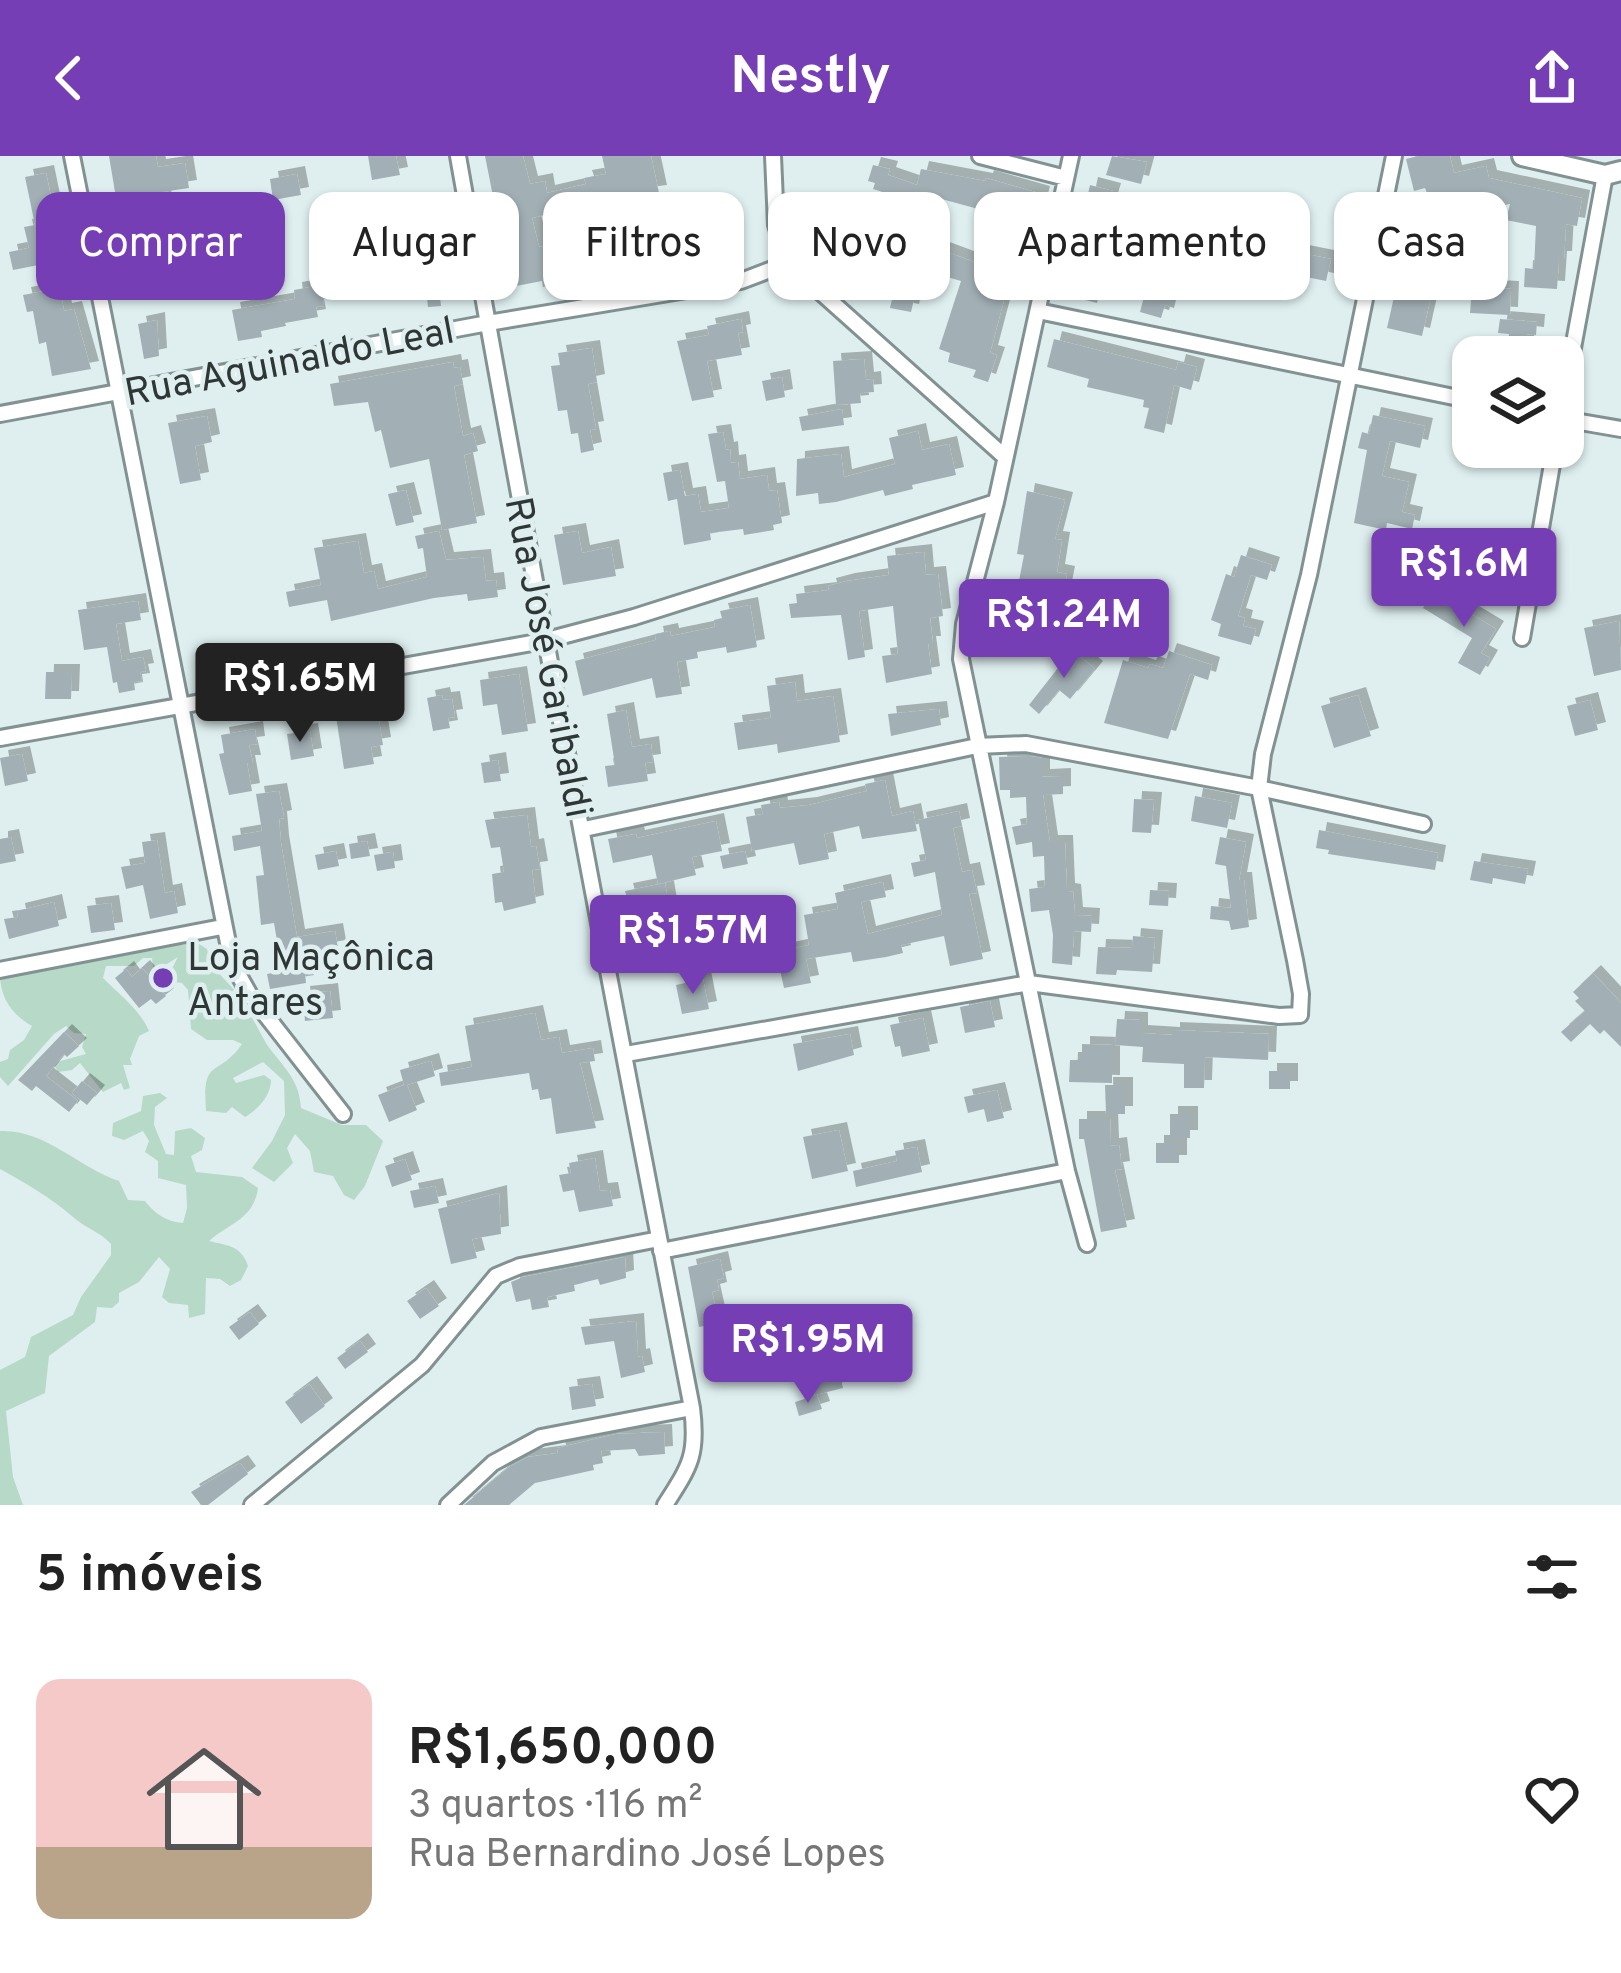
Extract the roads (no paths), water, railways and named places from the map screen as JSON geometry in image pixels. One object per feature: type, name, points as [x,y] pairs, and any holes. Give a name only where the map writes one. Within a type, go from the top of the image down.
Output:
[{"type":"street","points":[[72,156],[222,928],[232,963],[250,995],[344,1114]]},
{"type":"street","name":"Rua José Garibaldi","points":[[458,156],[543,641],[584,829],[692,1408],[696,1444],[691,1465],[665,1505]]},
{"type":"street","points":[[773,156],[775,192]]},
{"type":"street","points":[[980,156],[1066,178]]},
{"type":"street","points":[[1071,156],[996,502],[964,624],[961,658],[1066,1171],[1087,1244]]},
{"type":"street","points":[[626,1054],[1029,983],[1300,1015],[1298,977],[1259,788],[1263,754],[1309,575],[1394,156]]},
{"type":"street","points":[[1532,158],[1613,173],[1577,336]]},
{"type":"street","name":"Rua Aguinaldo Leal","points":[[0,414],[741,281],[768,270]]},
{"type":"street","points":[[830,300],[1005,458]]},
{"type":"street","points":[[1038,311],[1452,397]]},
{"type":"street","points":[[1584,423],[1621,429]]},
{"type":"street","points":[[1522,638],[1551,468]]},
{"type":"street","points":[[0,738],[543,641],[634,617],[996,502]]},
{"type":"street","points":[[584,829],[977,746],[1026,744],[1423,824]]},
{"type":"street","points":[[0,970],[222,928]]},
{"type":"street","points":[[252,1505],[422,1365],[496,1276],[520,1266],[1066,1171]]},
{"type":"street","points":[[448,1505],[493,1463],[541,1437],[692,1408]]},
{"type":"place","name":"Loja Maçônica Antares","points":[[163,978]]}]
